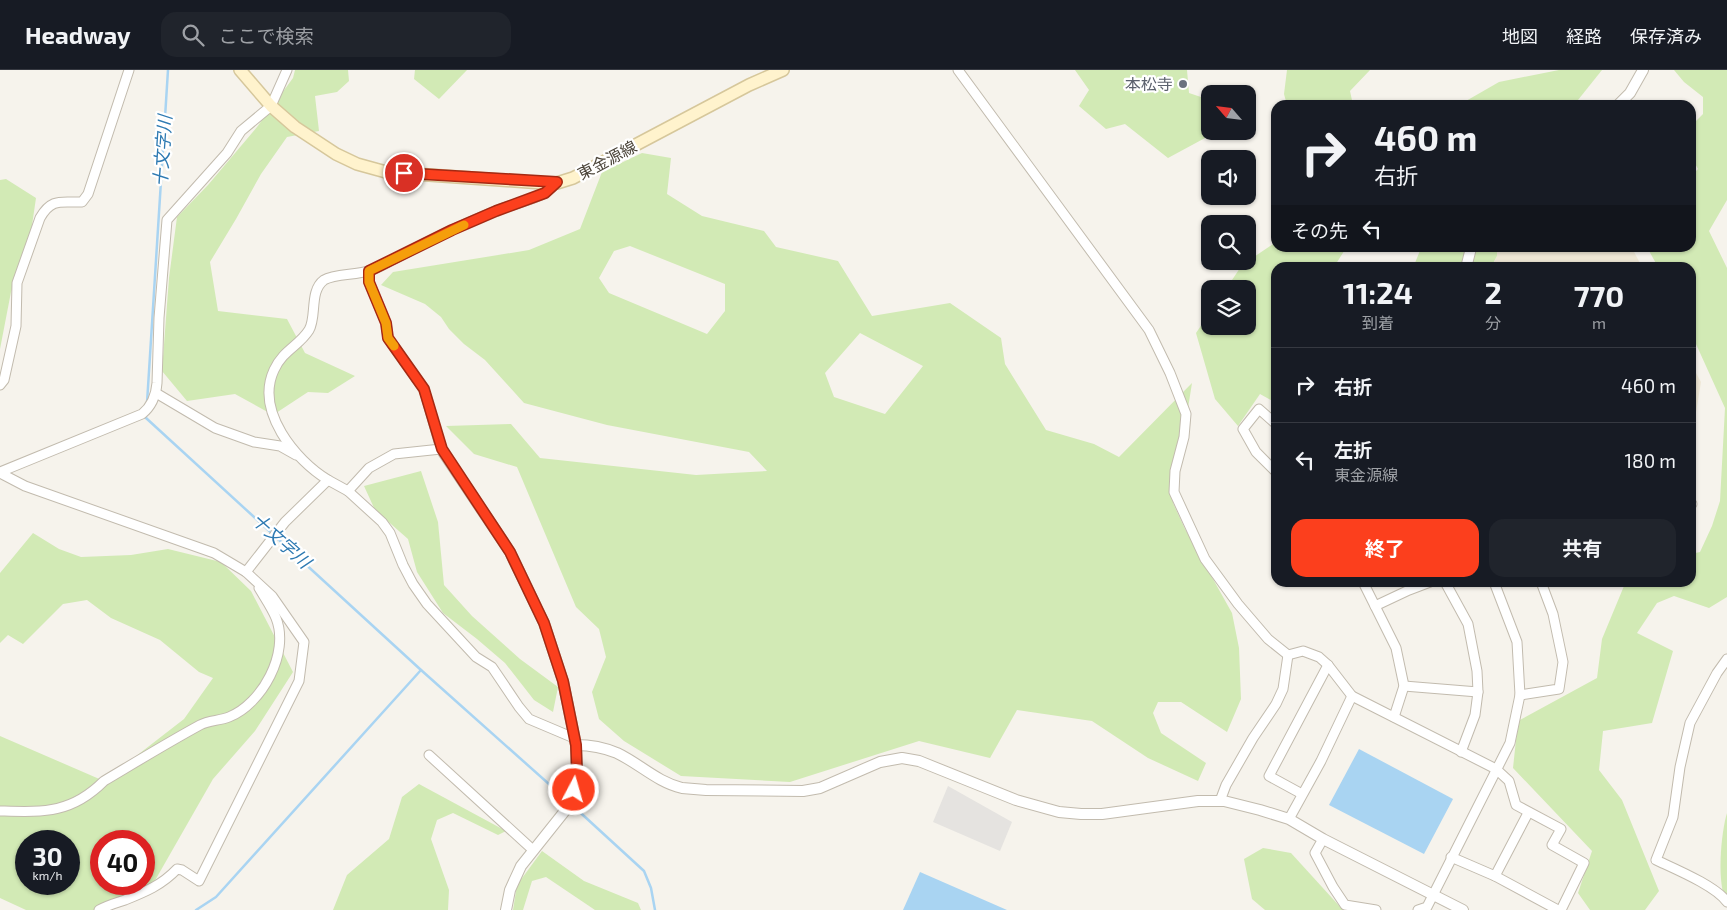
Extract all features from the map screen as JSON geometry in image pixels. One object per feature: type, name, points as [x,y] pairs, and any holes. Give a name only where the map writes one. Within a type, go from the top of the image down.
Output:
[{"type":"main road","name":"東金源線","points":[[240,70],[271,106],[295,127],[336,154],[368,168],[386,172],[557,182],[573,178],[749,85],[783,70]]},
{"type":"street","points":[[0,386],[4,380],[16,326],[17,283],[40,218],[45,210],[55,202],[82,202],[85,200],[129,70]]},
{"type":"street","points":[[0,472],[142,414],[147,410],[156,393],[159,318],[167,220],[227,153],[241,131],[271,106],[287,70]]},
{"type":"street","points":[[958,70],[1149,330],[1170,373],[1186,414],[1184,437],[1175,472],[1174,492],[1206,559],[1238,604],[1268,639],[1288,655]]},
{"type":"street","points":[[1623,100],[1630,93],[1644,70]]},
{"type":"street","points":[[557,182],[545,193],[452,230],[369,271],[324,280],[317,292],[309,329],[303,338],[288,349],[273,370],[269,384],[270,404],[282,434],[302,460],[315,472],[348,491],[382,522],[390,533],[403,565],[427,604],[476,657],[492,667],[519,707],[530,719],[584,745],[617,754],[669,785],[682,788],[783,791],[820,788],[880,762],[902,758],[919,761],[1016,800],[1059,812],[1102,814],[1175,803],[1220,801],[1289,819],[1323,839],[1463,910]]},
{"type":"street","points":[[369,271],[369,282],[386,323],[388,338],[424,389],[442,449],[510,552],[544,623],[563,681],[575,741],[577,772],[574,790],[568,807],[521,866],[510,890],[506,910]]},
{"type":"street","points":[[156,393],[215,428],[254,442],[280,446],[302,460]]},
{"type":"street","points":[[1271,420],[1258,409],[1243,429],[1256,452],[1271,467]]},
{"type":"street","points":[[348,491],[369,468],[394,454],[442,449]]},
{"type":"street","points":[[0,472],[25,486],[214,553],[246,572],[272,596],[304,642],[301,669],[294,690],[199,881],[182,870],[178,870],[165,881],[124,900],[108,904],[99,910]]},
{"type":"street","points":[[246,572],[285,522],[328,480]]},
{"type":"street","points":[[0,811],[41,812],[55,810],[95,790],[104,781],[177,737],[206,722],[229,717],[244,708],[266,685],[274,669],[278,652],[277,619],[257,584]]},
{"type":"street","points":[[1366,587],[1396,648],[1404,686],[1394,717]]},
{"type":"street","points":[[1375,606],[1405,587]]},
{"type":"street","points":[[1449,587],[1468,624],[1477,671],[1478,692],[1475,715],[1461,752]]},
{"type":"street","points":[[1418,910],[1427,907],[1510,743],[1520,695],[1517,642],[1496,587]]},
{"type":"street","points":[[1520,695],[1560,689],[1563,662],[1553,614],[1543,587]]},
{"type":"street","points":[[1288,655],[1303,651],[1319,657],[1328,665],[1352,696],[1496,770],[1509,781],[1516,805],[1561,829],[1552,845],[1584,863],[1560,910],[1495,876],[1451,857]]},
{"type":"street","points":[[1220,801],[1226,786],[1253,738],[1276,704],[1283,689],[1288,655]]},
{"type":"street","points":[[1727,659],[1717,673],[1690,723],[1680,767],[1673,817],[1656,860],[1694,878],[1723,896],[1727,902]]},
{"type":"street","points":[[1302,794],[1269,776],[1328,665]]},
{"type":"street","points":[[1404,686],[1478,692]]},
{"type":"street","points":[[1289,819],[1352,696]]},
{"type":"street","points":[[429,755],[533,850]]},
{"type":"street","points":[[1495,876],[1528,813]]},
{"type":"street","points":[[1323,839],[1315,853],[1332,887],[1345,905],[1376,910]]},
{"type":"shaded area","points":[[1497,252],[1634,252],[1639,262],[1494,262]]},
{"type":"shaded area","points":[[1696,373],[1701,382],[1696,412]]},
{"type":"shaded area","points":[[948,786],[1012,822],[1000,851],[933,822]]},
{"type":"green space","points":[[295,70],[348,70],[349,81],[337,92],[315,96],[319,131],[287,137],[261,174],[210,262],[218,311],[287,319],[305,353],[355,376],[328,393],[308,392],[273,415],[235,394],[187,401],[162,371],[169,278],[177,217],[208,185],[257,127],[293,78]]},
{"type":"green space","points":[[415,70],[467,70],[439,99],[414,79]]},
{"type":"green space","points":[[1075,70],[1187,70],[1189,93],[1201,97],[1201,140],[1168,158],[1125,124],[1106,129],[1079,106],[1089,90]]},
{"type":"green space","points":[[1287,70],[1370,70],[1350,91],[1352,100],[1286,100],[1284,94]]},
{"type":"green space","points":[[1559,70],[1602,70],[1578,100],[1468,100],[1499,82]]},
{"type":"green space","points":[[1674,70],[1727,70],[1727,200],[1709,231],[1727,268],[1727,597],[1709,608],[1674,596],[1657,603],[1637,633],[1673,651],[1652,723],[1603,731],[1599,770],[1622,800],[1659,891],[1645,910],[1590,910],[1578,893],[1592,851],[1513,768],[1518,721],[1597,678],[1602,639],[1624,587],[1696,587],[1696,553],[1700,552],[1712,526],[1720,501],[1725,408],[1696,344],[1696,262],[1655,262],[1650,252],[1696,252],[1696,171],[1698,169],[1696,165],[1696,121],[1703,114],[1703,97],[1684,82]]},
{"type":"green space","points":[[642,153],[671,158],[667,194],[702,216],[764,231],[776,247],[838,261],[872,316],[950,303],[1001,338],[1005,364],[1046,430],[1094,444],[1119,457],[1192,383],[1173,503],[1185,529],[1232,613],[1239,648],[1241,699],[1227,732],[1181,702],[1158,702],[1153,713],[1161,733],[1206,763],[1198,781],[1148,758],[1092,721],[1017,710],[990,758],[919,741],[790,782],[681,776],[624,741],[599,719],[592,692],[606,657],[599,629],[576,607],[517,467],[474,454],[446,426],[511,424],[540,458],[696,475],[767,471],[749,452],[607,425],[524,403],[485,360],[464,344],[449,329],[441,317],[425,304],[381,285],[393,272],[529,250],[580,229],[602,172]],"holes":[[[630,246],[725,284],[725,311],[707,334],[609,293],[599,278],[614,251]],[[860,333],[923,366],[885,414],[834,397],[825,373]]]},
{"type":"green space","points":[[6,179],[36,198],[30,239],[11,292],[0,349],[0,180]]},
{"type":"green space","points":[[1271,245],[1271,252],[1343,252],[1337,262],[1271,262],[1271,400],[1260,394],[1238,426],[1215,399],[1196,333],[1201,326],[1201,335],[1256,335],[1256,280],[1232,280],[1239,270],[1256,270],[1256,256]]},
{"type":"green space","points":[[1419,252],[1497,252],[1494,262],[1415,262]]},
{"type":"green space","points":[[421,471],[438,522],[444,585],[472,616],[520,659],[558,687],[553,712],[534,700],[505,663],[443,613],[417,572],[408,539],[375,510],[364,486]]},
{"type":"green space","points":[[33,533],[59,549],[81,557],[131,555],[168,549],[221,562],[251,591],[293,672],[255,731],[213,779],[155,880],[155,830],[90,830],[90,895],[128,895],[95,910],[26,910],[0,898],[0,736],[104,781],[184,719],[213,678],[199,672],[160,640],[111,618],[87,600],[63,604],[23,644],[8,635],[0,643],[0,573]]},
{"type":"green space","points":[[419,784],[506,831],[498,835],[453,813],[437,820],[431,839],[449,890],[448,910],[333,910],[347,875],[389,839],[402,797]]},
{"type":"green space","points":[[1727,813],[1727,902],[1722,884],[1721,845]]},
{"type":"green space","points":[[1263,848],[1291,853],[1343,910],[1265,910],[1252,899],[1244,859]]},
{"type":"green space","points":[[542,851],[584,881],[638,903],[641,910],[595,910],[546,877],[532,881],[523,910],[513,910],[517,885]]},
{"type":"water","points":[[1359,749],[1453,799],[1424,854],[1329,805]]},
{"type":"water","points":[[920,872],[1007,910],[903,910]]},
{"type":"waterway","name":"十文字川","points":[[147,403],[168,70]]},
{"type":"waterway","name":"十文字川","points":[[146,413],[146,418],[421,670],[568,801]]},
{"type":"waterway","points":[[196,910],[216,897],[421,670]]},
{"type":"waterway","name":"十文字川","points":[[572,805],[644,871],[651,888],[655,910]]},
{"type":"slow traffic","points":[[394,346],[388,338],[386,323],[369,282],[369,271],[464,225]]},
{"type":"place","name":"本松寺","points":[[1183,84]]},
{"type":"route","points":[[404,173],[557,182],[545,193],[452,230],[369,271],[369,282],[386,323],[388,338],[424,389],[442,449],[510,552],[544,623],[563,681],[576,745],[577,772],[574,790]]}]
